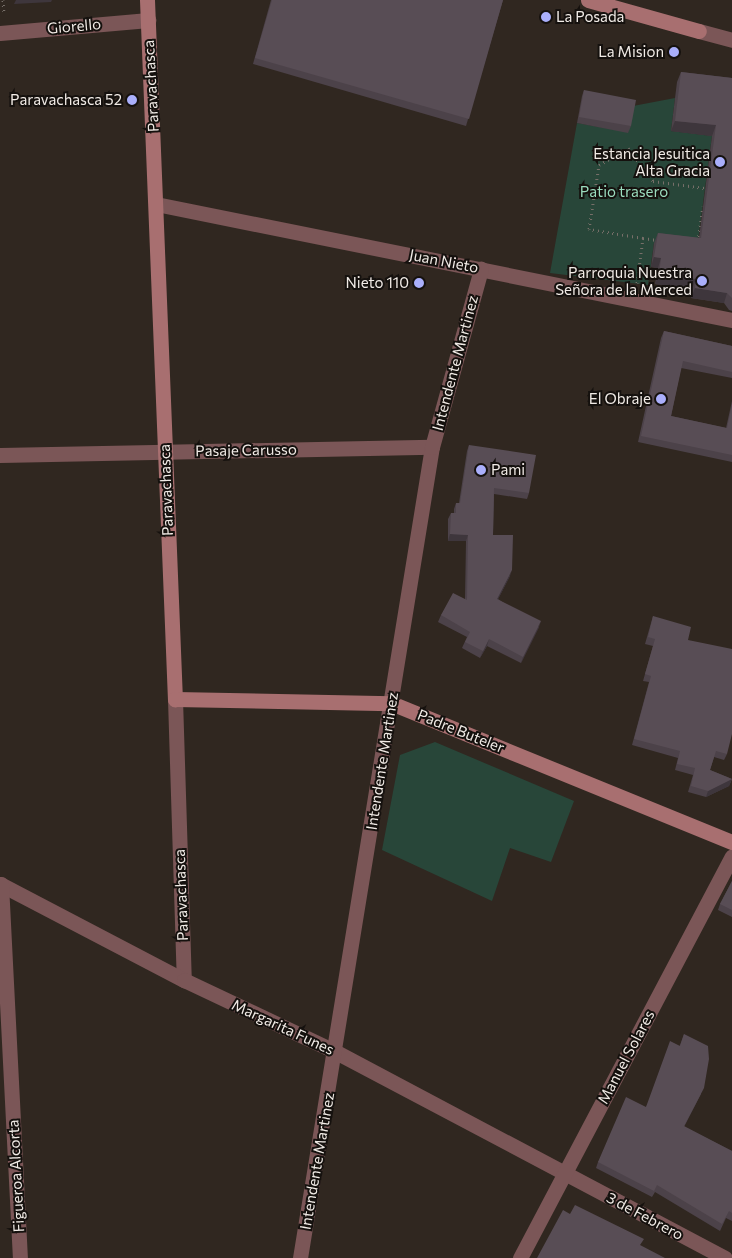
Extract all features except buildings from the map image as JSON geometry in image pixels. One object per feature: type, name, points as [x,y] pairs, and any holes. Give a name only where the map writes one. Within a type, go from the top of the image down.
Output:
[{"type":"street","name":"Paravachasca","points":[[147,0],[175,699],[184,980]]},
{"type":"street","points":[[588,0],[732,40]]},
{"type":"street","name":"Giorello","points":[[0,33],[148,20]]},
{"type":"street","name":"Juan Nieto","points":[[156,204],[635,298],[732,320]]},
{"type":"street","name":"Intendente Martinez","points":[[300,1258],[336,1052],[432,446],[481,269]]},
{"type":"street","name":"Pasaje Carusso","points":[[0,455],[432,446]]},
{"type":"street","name":"Padre Buteler","points":[[175,699],[391,703],[732,842]]},
{"type":"street","name":"Manuel Solares","points":[[520,1258],[732,856]]},
{"type":"street","name":"Margarita Funes","points":[[0,884],[184,980],[336,1052],[564,1173]]},
{"type":"street","name":"Figueroa Alcorta","points":[[0,884],[20,1258]]},
{"type":"street","name":"3 de Febrero","points":[[564,1173],[725,1258]]},
{"type":"path","points":[[661,240],[589,229],[599,165],[628,148],[653,181],[705,188]]},
{"type":"path","points":[[689,243],[698,244],[706,179]]},
{"type":"path","points":[[635,298],[643,238]]},
{"type":"green space","name":"Patio trasero","points":[[675,98],[671,131],[712,136],[697,248],[654,243],[648,285],[550,273],[577,123],[628,132],[633,106]]},
{"type":"green space","points":[[435,742],[574,801],[551,862],[510,848],[492,901],[382,850],[400,755]]},
{"type":"place","name":"La Posada","points":[[546,17]]},
{"type":"place","name":"La Mision","points":[[674,52]]},
{"type":"place","name":"Paravachasca 52","points":[[132,100]]},
{"type":"place","name":"Estancia Jesuitica Alta Gracia","points":[[720,162]]},
{"type":"place","name":"Parroquia Nuestra Señora de la Merced","points":[[702,281]]},
{"type":"place","name":"Nieto 110","points":[[419,283]]},
{"type":"place","name":"El Obraje","points":[[661,399]]},
{"type":"place","name":"Pami","points":[[481,470]]}]
